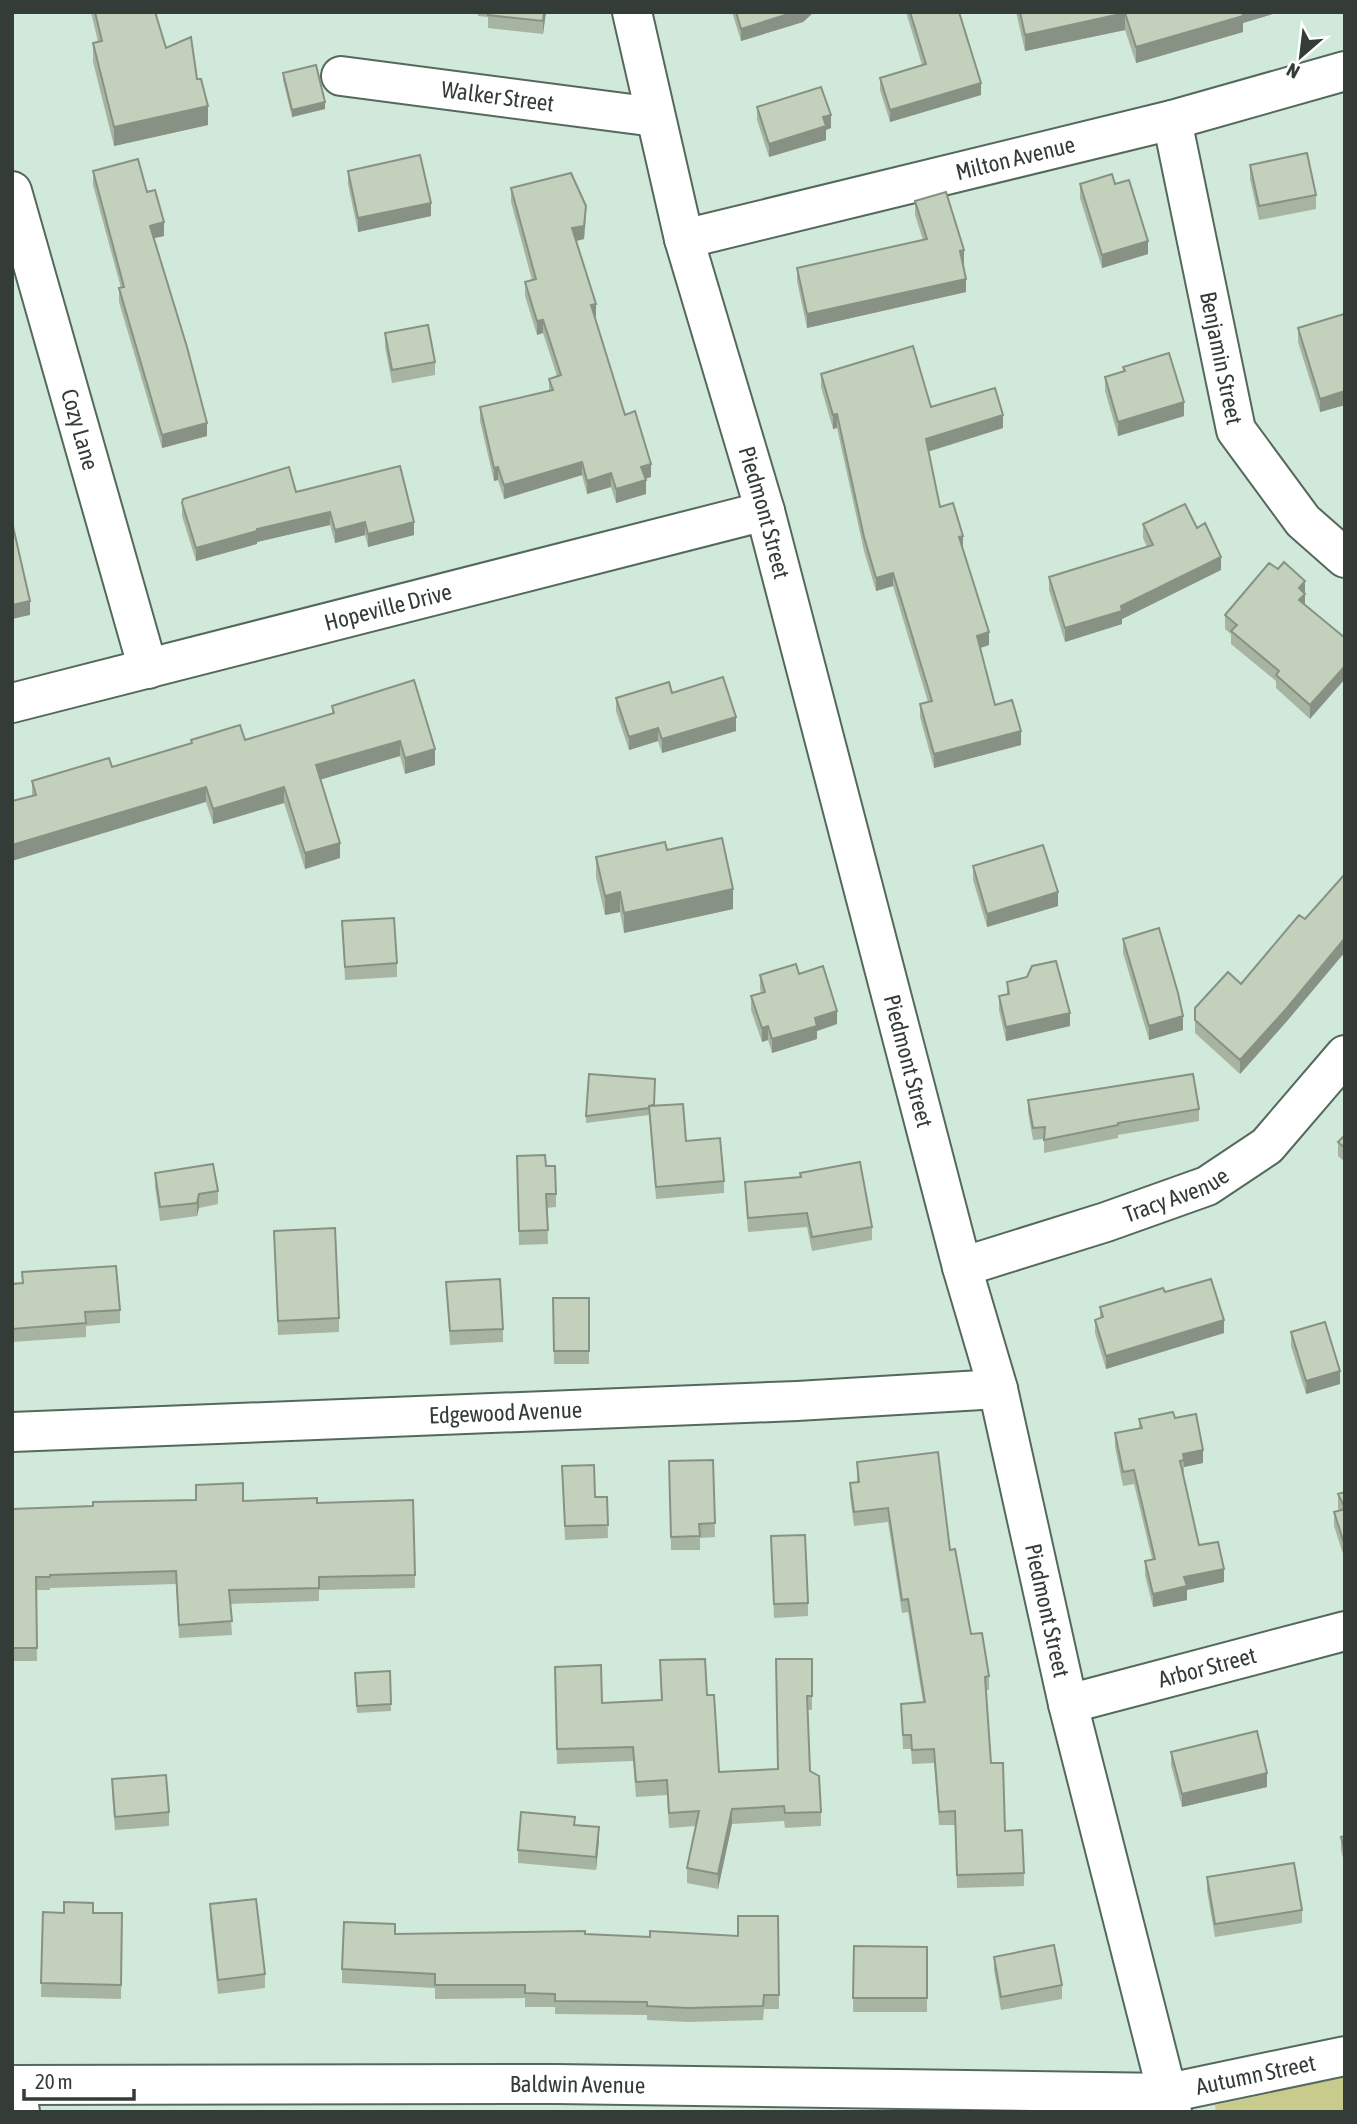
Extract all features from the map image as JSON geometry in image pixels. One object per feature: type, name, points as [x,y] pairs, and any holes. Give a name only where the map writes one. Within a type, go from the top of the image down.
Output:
[{"type":"street","name":"Piedmont Street","points":[[632,12],[684,239],[765,511],[962,1267],[998,1389],[1068,1704],[1170,2102]]},
{"type":"street","name":"Milton Avenue","points":[[684,239],[1172,120],[1345,71]]},
{"type":"street","name":"Walker Street","points":[[341,76],[655,117]]},
{"type":"street","name":"Benjamin Street","points":[[1172,120],[1236,430],[1303,522],[1345,558]]},
{"type":"street","name":"Cozy Lane","points":[[12,191],[148,669]]},
{"type":"street","name":"Hopeville Drive","points":[[12,703],[765,511]]},
{"type":"street","name":"Tracy Avenue","points":[[962,1267],[1106,1222],[1207,1186],[1267,1146],[1345,1055]]},
{"type":"street","name":"Edgewood Avenue","points":[[12,1432],[797,1401],[998,1389]]},
{"type":"street","name":"Arbor Street","points":[[1068,1704],[1345,1632]]},
{"type":"street","name":"Autumn Street","points":[[1170,2102],[1345,2056]]},
{"type":"street","name":"Baldwin Avenue","points":[[20,2112],[15,2085],[556,2084],[1170,2102]]},
{"type":"green space","points":[[1345,2077],[1345,2112],[1216,2112],[1215,2105]]},
{"type":"building","points":[[95,12],[155,12],[166,48],[191,37],[197,79],[201,79],[208,106],[114,127],[93,43],[102,41]]},
{"type":"building","points":[[488,12],[544,12],[543,21],[488,15]]},
{"type":"building","points":[[736,12],[795,12],[741,29]]},
{"type":"building","points":[[910,12],[959,12],[981,83],[890,110],[880,78],[926,64]]},
{"type":"building","points":[[1020,12],[1242,12],[1243,16],[1136,47],[1125,13],[1025,35]]},
{"type":"building","points":[[316,65],[325,102],[292,110],[283,73]]},
{"type":"building","points":[[821,87],[831,115],[823,117],[826,126],[769,144],[757,107]]},
{"type":"building","points":[[1307,153],[1316,195],[1259,206],[1250,165]]},
{"type":"building","points":[[420,155],[431,203],[358,218],[348,171]]},
{"type":"building","points":[[138,159],[147,192],[155,190],[164,222],[150,226],[207,423],[162,435],[119,288],[124,287],[93,171]]},
{"type":"building","points":[[571,173],[586,206],[584,226],[572,228],[596,304],[591,305],[625,415],[635,411],[651,464],[641,467],[646,480],[616,489],[611,473],[587,481],[582,462],[504,485],[498,467],[494,468],[480,407],[553,390],[549,379],[561,375],[543,320],[537,321],[525,282],[536,279],[511,188]]},
{"type":"building","points":[[1112,174],[1115,184],[1129,180],[1148,241],[1102,255],[1080,184]]},
{"type":"building","points":[[946,192],[964,250],[960,251],[966,279],[807,314],[797,268],[927,239],[915,201]]},
{"type":"building","points":[[1344,314],[1345,391],[1320,399],[1298,328]]},
{"type":"building","points":[[428,325],[435,362],[392,370],[385,333]]},
{"type":"building","points":[[913,346],[931,407],[995,388],[1003,415],[926,439],[940,507],[953,503],[963,536],[959,537],[989,632],[977,636],[995,705],[1012,700],[1021,731],[934,754],[920,704],[932,701],[893,573],[876,578],[864,537],[837,414],[833,415],[821,374]]},
{"type":"building","points":[[1169,353],[1184,402],[1118,422],[1105,377],[1125,371],[1123,367]]},
{"type":"building","points":[[400,466],[414,522],[368,534],[365,522],[335,530],[330,512],[257,529],[196,548],[182,503],[183,499],[289,467],[296,492]]},
{"type":"building","points":[[1185,504],[1197,528],[1205,523],[1221,557],[1121,606],[1122,611],[1065,628],[1049,577],[1153,545],[1143,524]]},
{"type":"building","points":[[12,522],[30,601],[12,605]]},
{"type":"building","points":[[1284,562],[1305,581],[1299,588],[1305,594],[1299,600],[1345,638],[1345,666],[1310,705],[1276,675],[1279,671],[1231,631],[1237,625],[1225,615],[1269,563],[1278,569]]},
{"type":"building","points":[[723,677],[736,717],[662,739],[658,728],[629,737],[616,698],[669,682],[672,693]]},
{"type":"building","points":[[414,680],[435,749],[405,758],[400,741],[316,765],[340,843],[305,853],[284,787],[213,809],[206,787],[12,845],[12,801],[36,795],[32,781],[109,758],[112,767],[192,743],[191,740],[240,725],[245,740],[334,713],[332,706]]},
{"type":"building","points":[[722,838],[733,889],[624,913],[620,892],[605,896],[596,857],[665,842],[667,850]]},
{"type":"building","points":[[1043,845],[1058,892],[987,914],[973,866]]},
{"type":"building","points":[[1345,874],[1345,938],[1240,1060],[1195,1020],[1195,1008],[1228,972],[1241,984],[1299,915],[1305,919]]},
{"type":"building","points":[[394,918],[397,963],[345,967],[342,921]]},
{"type":"building","points":[[1159,928],[1183,1016],[1149,1026],[1123,939]]},
{"type":"building","points":[[1056,961],[1070,1013],[1006,1027],[999,996],[1009,994],[1007,982],[1027,977],[1032,966]]},
{"type":"building","points":[[796,964],[799,974],[823,966],[837,1011],[815,1018],[817,1026],[772,1039],[768,1026],[762,1028],[751,996],[765,992],[760,975]]},
{"type":"building","points":[[589,1074],[655,1079],[654,1105],[649,1108],[586,1116]]},
{"type":"building","points":[[1193,1074],[1199,1109],[1118,1123],[1044,1140],[1045,1127],[1033,1128],[1028,1100]]},
{"type":"building","points":[[683,1104],[686,1141],[720,1138],[724,1181],[656,1187],[649,1106]]},
{"type":"building","points":[[1345,1135],[1345,1148],[1338,1142]]},
{"type":"building","points":[[545,1155],[546,1166],[555,1166],[556,1194],[546,1194],[548,1230],[519,1231],[517,1156]]},
{"type":"building","points":[[860,1162],[872,1227],[812,1237],[807,1213],[748,1218],[745,1182],[801,1177],[800,1173]]},
{"type":"building","points":[[213,1164],[218,1191],[199,1194],[197,1203],[160,1207],[155,1173]]},
{"type":"building","points":[[335,1228],[339,1318],[278,1321],[274,1231]]},
{"type":"building","points":[[116,1266],[120,1310],[85,1312],[86,1323],[12,1329],[12,1284],[23,1283],[22,1272]]},
{"type":"building","points":[[500,1279],[503,1329],[450,1331],[446,1282]]},
{"type":"building","points":[[1211,1279],[1224,1320],[1106,1356],[1095,1320],[1103,1317],[1100,1307],[1163,1288],[1165,1292]]},
{"type":"building","points":[[553,1298],[589,1298],[589,1351],[554,1351]]},
{"type":"building","points":[[1325,1322],[1340,1371],[1306,1381],[1291,1332]]},
{"type":"building","points":[[1173,1412],[1175,1418],[1196,1414],[1203,1450],[1183,1454],[1184,1460],[1180,1461],[1199,1545],[1218,1542],[1224,1569],[1184,1577],[1187,1586],[1153,1594],[1145,1561],[1155,1559],[1134,1470],[1123,1472],[1115,1433],[1142,1428],[1139,1419]]},
{"type":"building","points":[[938,1452],[950,1550],[955,1549],[971,1634],[982,1633],[989,1676],[985,1677],[991,1763],[1003,1763],[1005,1831],[1022,1830],[1024,1873],[957,1875],[955,1811],[939,1812],[934,1749],[912,1750],[911,1735],[903,1735],[901,1704],[925,1702],[908,1599],[902,1600],[888,1508],[854,1512],[850,1483],[859,1482],[857,1462]]},
{"type":"building","points":[[713,1460],[715,1523],[699,1524],[700,1536],[671,1537],[669,1461]]},
{"type":"building","points":[[594,1465],[595,1497],[607,1497],[608,1525],[565,1526],[562,1466]]},
{"type":"building","points":[[243,1483],[243,1501],[317,1498],[317,1503],[413,1500],[415,1575],[319,1577],[319,1588],[229,1590],[232,1621],[179,1625],[176,1571],[36,1577],[37,1648],[12,1648],[12,1509],[93,1506],[93,1502],[196,1500],[196,1485]]},
{"type":"building","points":[[1345,1492],[1345,1508],[1338,1494]]},
{"type":"building","points":[[1345,1509],[1345,1546],[1334,1512]]},
{"type":"building","points":[[805,1535],[808,1603],[774,1604],[771,1536]]},
{"type":"building","points":[[705,1659],[707,1695],[714,1695],[719,1772],[778,1769],[776,1659],[812,1659],[812,1696],[807,1696],[810,1771],[819,1776],[821,1812],[785,1813],[784,1806],[732,1809],[718,1874],[687,1868],[699,1811],[669,1813],[667,1780],[636,1782],[633,1747],[557,1749],[555,1667],[601,1665],[602,1703],[662,1700],[660,1660]]},
{"type":"building","points":[[390,1671],[391,1704],[357,1706],[355,1673]]},
{"type":"building","points":[[1257,1731],[1267,1773],[1182,1794],[1171,1752]]},
{"type":"building","points":[[166,1775],[169,1812],[115,1817],[112,1779]]},
{"type":"building","points":[[521,1812],[575,1817],[574,1825],[599,1827],[596,1857],[518,1850]]},
{"type":"building","points":[[1345,1836],[1345,1852],[1341,1837]]},
{"type":"building","points":[[1294,1863],[1302,1910],[1215,1924],[1207,1877]]},
{"type":"building","points":[[256,1899],[265,1974],[218,1980],[210,1904]]},
{"type":"building","points":[[64,1902],[93,1903],[93,1913],[122,1913],[121,1985],[41,1983],[43,1912],[64,1913]]},
{"type":"building","points":[[738,1916],[778,1916],[779,1995],[764,1995],[763,2006],[688,2008],[647,2006],[647,2002],[555,2001],[555,1994],[525,1993],[525,1985],[435,1985],[435,1974],[342,1969],[344,1922],[395,1924],[395,1934],[585,1931],[585,1934],[650,1937],[650,1931],[738,1936]]},
{"type":"building","points":[[1054,1945],[1062,1985],[1001,1997],[994,1957]]},
{"type":"building","points":[[854,1946],[927,1947],[927,1998],[853,1998]]}]
